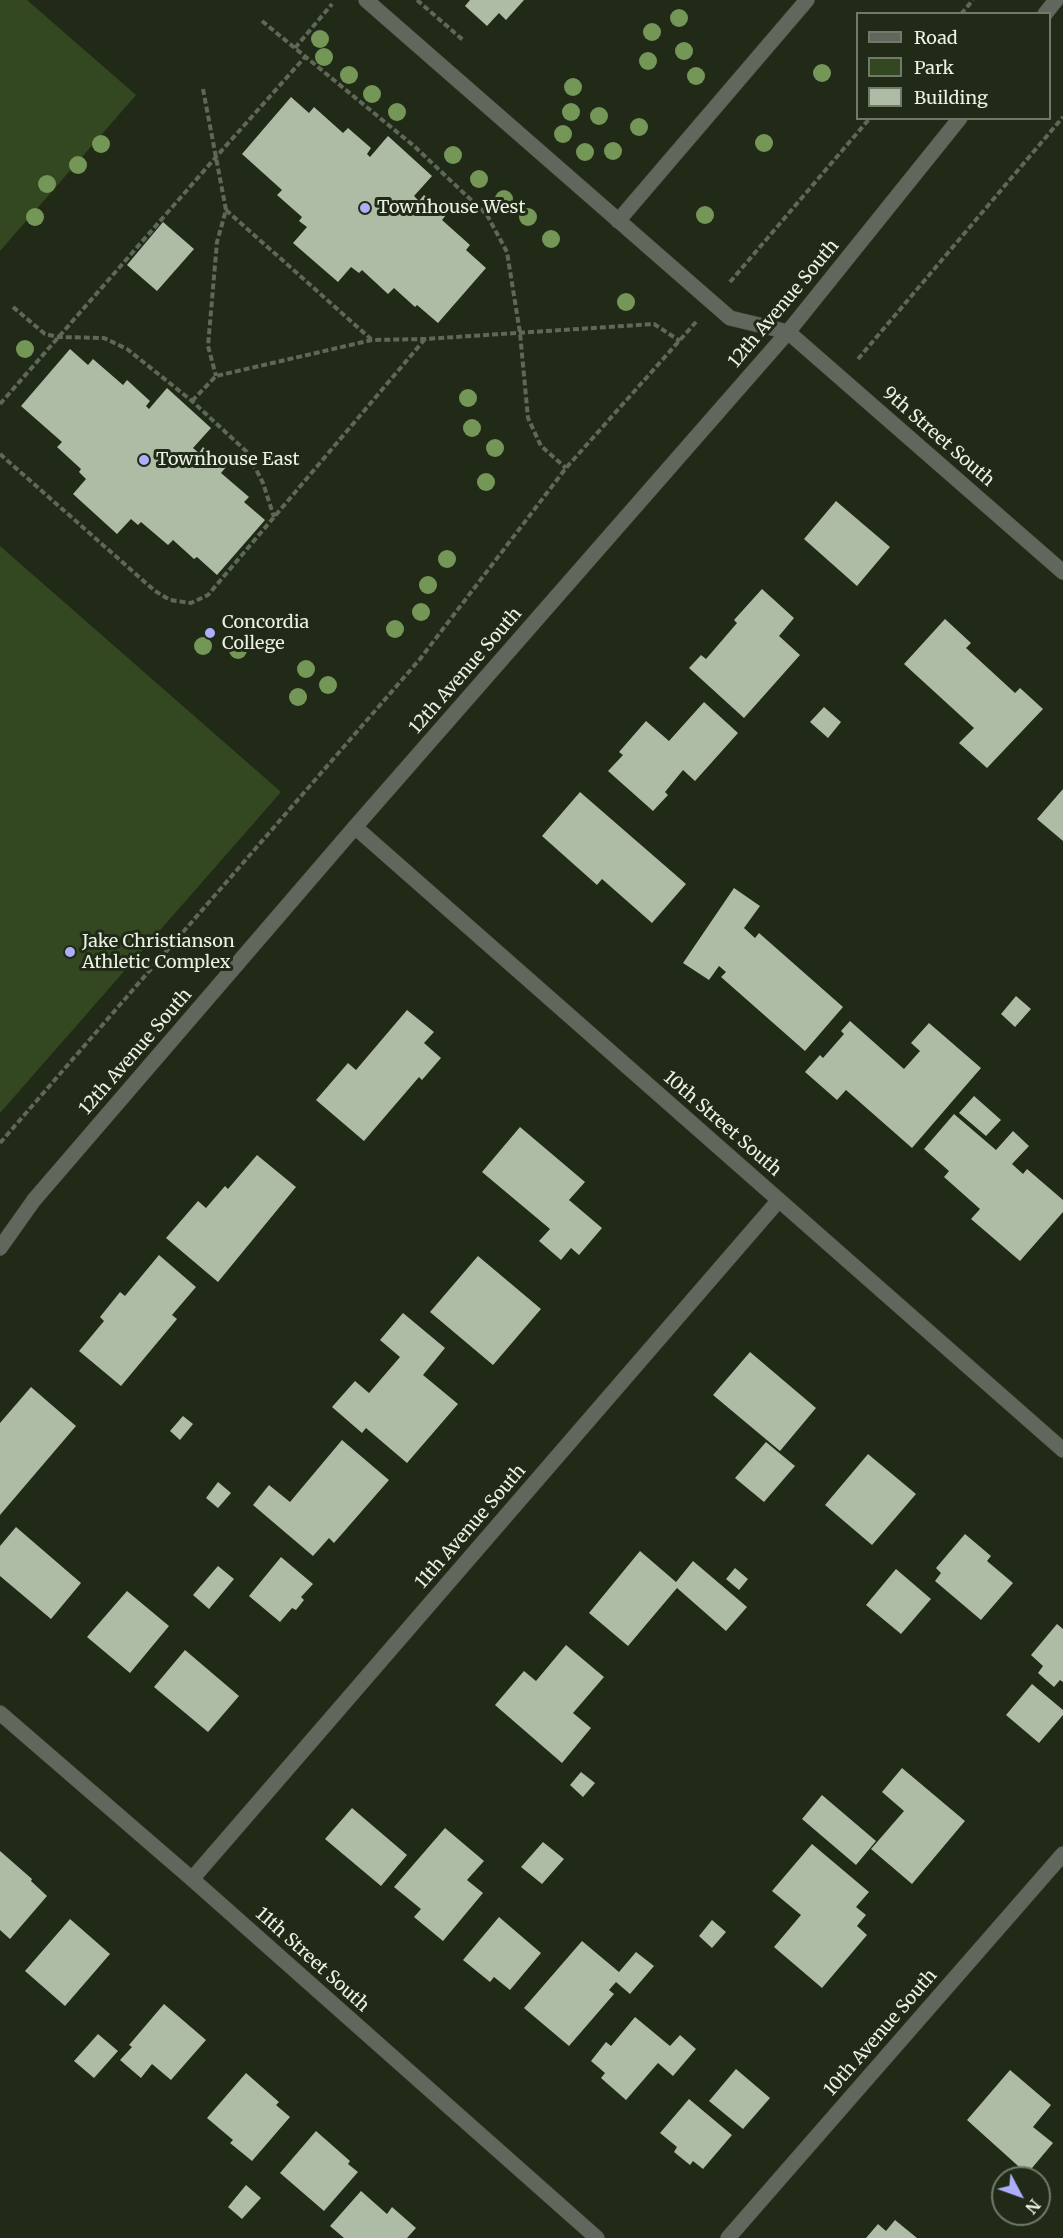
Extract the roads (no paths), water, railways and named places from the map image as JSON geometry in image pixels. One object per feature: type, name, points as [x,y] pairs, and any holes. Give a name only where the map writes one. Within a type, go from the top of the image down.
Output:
[{"type":"street","points":[[366,0],[730,318],[788,332]]},
{"type":"street","points":[[618,221],[807,0]]},
{"type":"street","points":[[1047,12],[1056,0]]},
{"type":"street","name":"12th Avenue South","points":[[0,1248],[34,1200],[355,827],[788,332],[958,120]]},
{"type":"street","name":"9th Street South","points":[[788,332],[1063,572]]},
{"type":"street","name":"10th Street South","points":[[355,827],[1063,1450]]},
{"type":"street","name":"11th Avenue South","points":[[192,1880],[779,1200]]},
{"type":"street","name":"11th Street South","points":[[0,1713],[597,2238]]},
{"type":"street","name":"10th Avenue South","points":[[728,2238],[1063,1854]]},
{"type":"place","name":"Townhouse West","points":[[365,208]]},
{"type":"place","name":"Townhouse East","points":[[144,460]]},
{"type":"place","name":"Concordia College","points":[[210,633]]},
{"type":"place","name":"Jake Christianson Athletic Complex","points":[[70,952]]}]
